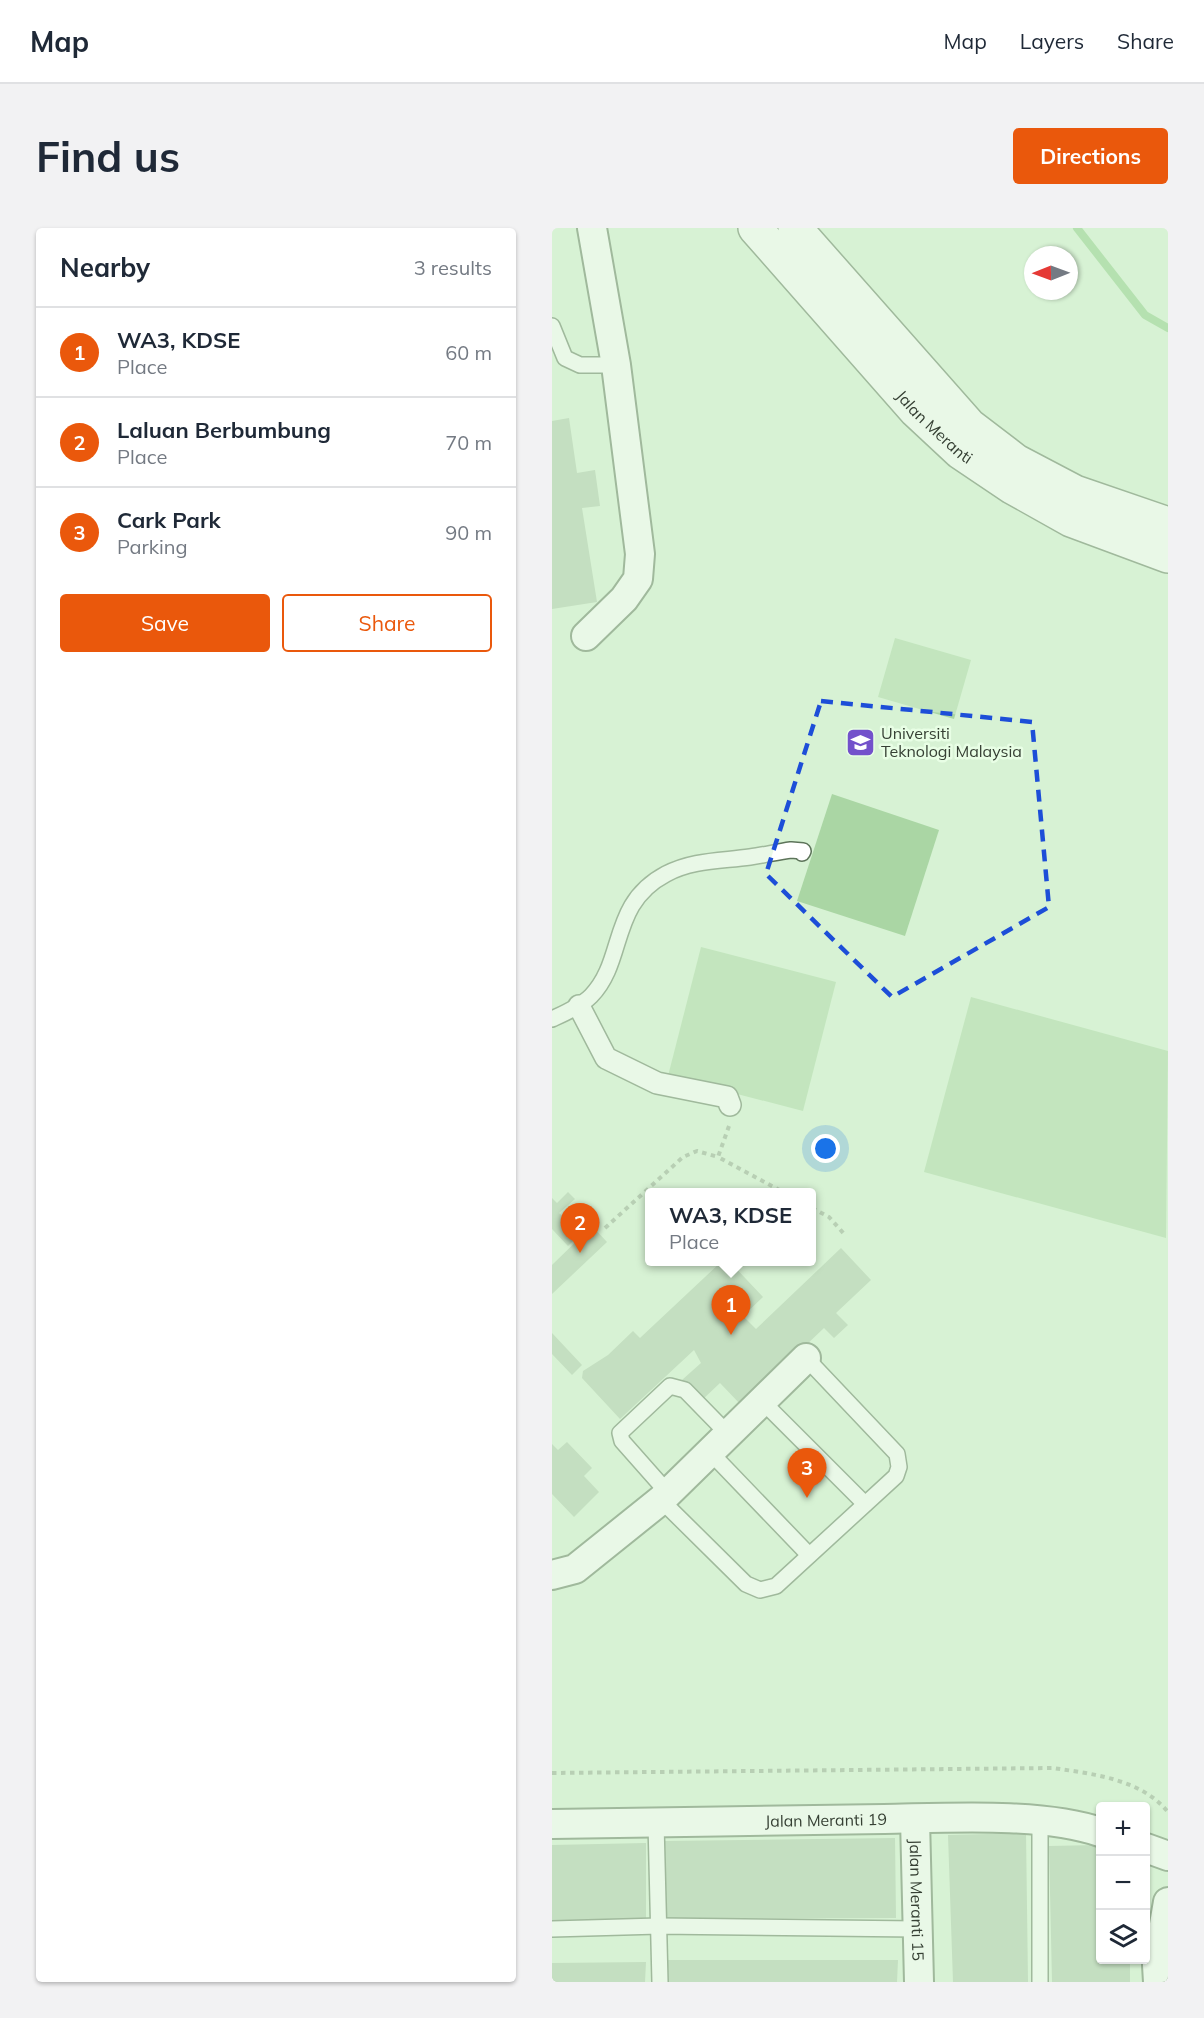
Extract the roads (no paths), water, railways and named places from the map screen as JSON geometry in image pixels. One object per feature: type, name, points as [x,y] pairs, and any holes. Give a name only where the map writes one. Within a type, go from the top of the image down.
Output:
[{"type":"street","points":[[586,636],[624,599],[638,579],[640,554],[616,365],[592,228]]},
{"type":"street","name":"Jalan Meranti","points":[[755,228],[916,411],[960,452],[1012,488],[1071,520],[1168,556]]},
{"type":"street","name":"Jalan Meranti","points":[[795,228],[969,425],[1016,461],[1075,492],[1168,524]]},
{"type":"street","points":[[579,1006],[606,1058],[657,1083],[727,1097],[730,1105]]},
{"type":"street","points":[[552,1575],[575,1569],[664,1496],[806,1358]]},
{"type":"street","name":"Jalan Meranti 19","points":[[552,1824],[915,1819],[1040,1820],[1096,1830]]},
{"type":"street","name":"Jalan Meranti 15","points":[[915,1819],[919,1982]]},
{"type":"street","points":[[1150,1849],[1168,1856]]},
{"type":"street","points":[[1161,1972],[1168,1902]]},
{"type":"lane","points":[[552,326],[565,358],[580,365],[616,365]]},
{"type":"lane","points":[[552,1019],[579,1006],[592,996],[604,978],[630,907],[664,875],[714,859],[791,850],[802,850],[802,854]]},
{"type":"lane","points":[[806,1358],[897,1454],[899,1467],[896,1476],[776,1586],[760,1590],[746,1584],[664,1496],[622,1441],[620,1432],[670,1386],[677,1386],[685,1390],[719,1443],[809,1555]]},
{"type":"lane","points":[[762,1401],[865,1504]]},
{"type":"lane","points":[[1040,1820],[1040,1982]]},
{"type":"lane","points":[[656,1822],[660,1982]]},
{"type":"lane","points":[[552,1929],[659,1926],[917,1929]]},
{"type":"waterway","points":[[1077,228],[1145,315],[1168,328]]},
{"type":"place","name":"Universiti Teknologi Malaysia","points":[[860,742]]},
{"type":"place","name":"Laluan Berbumbung","points":[[580,1253]]},
{"type":"place","name":"WA3, KDSE","points":[[731,1335]]},
{"type":"place","name":"Cark Park","points":[[807,1498]]}]
